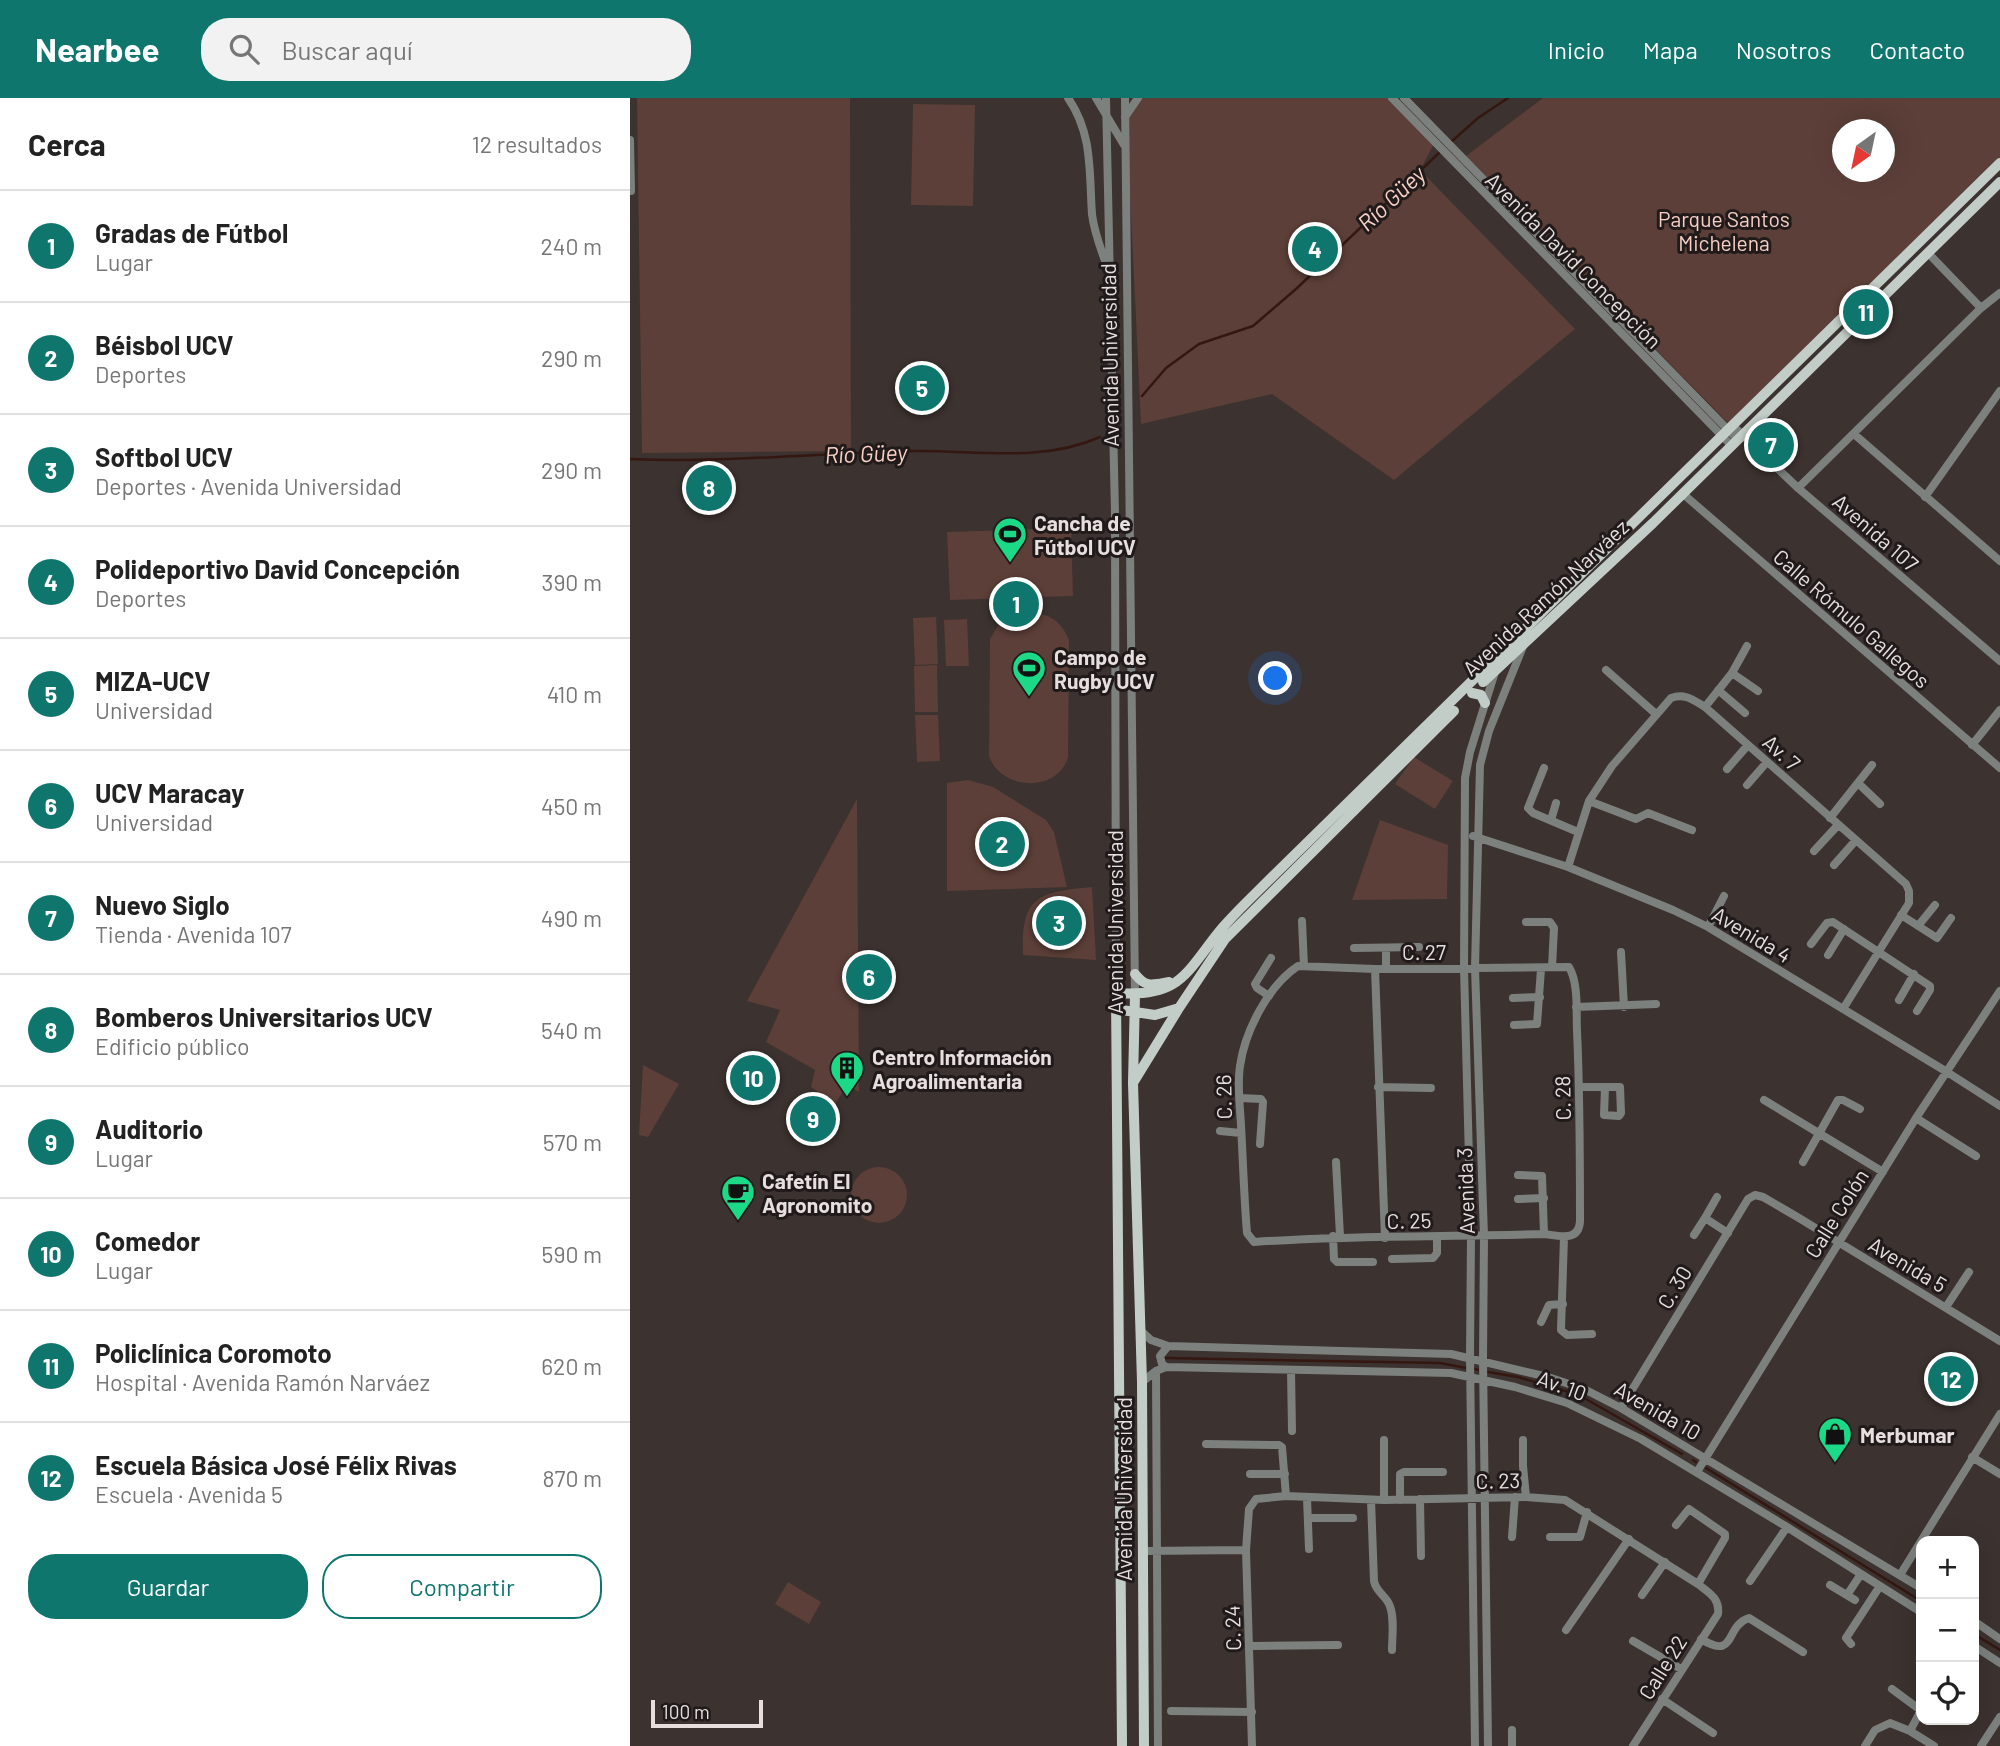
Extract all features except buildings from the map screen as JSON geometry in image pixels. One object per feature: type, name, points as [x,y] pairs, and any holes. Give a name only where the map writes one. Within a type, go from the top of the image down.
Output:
[{"type":"main road","name":"Avenida Ramón Narváez","points":[[1116,993],[1135,995],[1158,991],[1192,969],[1222,928],[1268,881],[2000,163]]},
{"type":"main road","name":"Avenida Ramón Narváez","points":[[1133,1083],[1225,939],[1472,693],[1737,440],[2000,182]]},
{"type":"main road","points":[[1472,693],[1481,695],[1485,703]]},
{"type":"main road","points":[[1135,974],[1141,983],[1150,985],[1178,980]]},
{"type":"main road","name":"Avenida Universidad","points":[[1116,993],[1122,1746]]},
{"type":"main road","name":"Avenida Universidad","points":[[1135,995],[1133,1083],[1142,1382],[1144,1746]]},
{"type":"main road","points":[[1115,1009],[1155,1015],[1179,1008]]},
{"type":"street","points":[[1068,98],[1078,113],[1088,151],[1092,176],[1092,215],[1110,274]]},
{"type":"street","points":[[1096,98],[1125,148]]},
{"type":"street","name":"Avenida Universidad","points":[[1106,98],[1115,514],[1116,993]]},
{"type":"street","name":"Avenida Universidad","points":[[1125,98],[1135,995]]},
{"type":"street","points":[[1125,117],[1138,98]]},
{"type":"street","name":"Avenida David Concepción","points":[[1392,98],[1437,138]]},
{"type":"street","name":"Avenida David Concepción","points":[[1404,98],[1453,156],[1672,378],[1737,440]]},
{"type":"street","points":[[630,140],[631,191]]},
{"type":"street","points":[[1927,253],[1980,308]]},
{"type":"street","points":[[1798,488],[1980,308],[2000,293]]},
{"type":"street","points":[[1925,497],[2000,391]]},
{"type":"street","name":"Avenida 107","points":[[1727,430],[2000,661]]},
{"type":"street","points":[[1854,434],[2000,560]]},
{"type":"street","name":"Calle Rómulo Gallegos","points":[[1682,493],[2000,768]]},
{"type":"street","points":[[1115,514],[1131,515]]},
{"type":"street","name":"Avenida 3","points":[[1488,1746],[1484,1236],[1475,968],[1480,765],[1489,731],[1525,643]]},
{"type":"street","name":"Avenida 3","points":[[1475,1746],[1471,1236],[1464,968],[1465,778],[1470,752],[1496,670],[1511,645]]},
{"type":"street","points":[[1705,707],[1732,673],[1747,646]]},
{"type":"street","points":[[1606,670],[1656,714]]},
{"type":"street","points":[[1732,673],[1758,691]]},
{"type":"street","points":[[1718,690],[1745,713]]},
{"type":"street","name":"Av. 7","points":[[1568,867],[1589,802],[1612,766],[1671,698],[1679,695],[1688,697],[1705,707],[1906,884],[1909,903],[1843,1009]]},
{"type":"street","points":[[1972,745],[2000,710]]},
{"type":"street","points":[[1727,769],[1748,745]]},
{"type":"street","points":[[1747,785],[1767,762]]},
{"type":"street","points":[[1830,818],[1872,765]]},
{"type":"street","points":[[1544,768],[1528,808],[1578,832]]},
{"type":"street","points":[[1858,783],[1880,804]]},
{"type":"street","points":[[1589,802],[1636,819],[1648,813],[1692,830]]},
{"type":"street","points":[[1551,820],[1556,803]]},
{"type":"street","points":[[1814,852],[1838,825]]},
{"type":"street","name":"Avenida 4","points":[[1465,834],[1568,867],[1708,927],[1997,1105]]},
{"type":"street","points":[[1834,865],[1856,840]]},
{"type":"street","points":[[1708,927],[1724,896]]},
{"type":"street","points":[[1918,926],[1935,905]]},
{"type":"street","points":[[1902,915],[1937,938],[1951,918]]},
{"type":"street","points":[[1302,921],[1304,966]]},
{"type":"street","points":[[1526,922],[1550,922],[1554,928],[1557,967]]},
{"type":"street","points":[[1811,944],[1830,922],[1844,929],[1930,986],[1917,1011]]},
{"type":"street","points":[[1828,955],[1844,929]]},
{"type":"street","points":[[1354,948],[1419,947]]},
{"type":"street","points":[[1386,948],[1386,968]]},
{"type":"street","points":[[1621,952],[1624,1007]]},
{"type":"street","points":[[1269,996],[1255,984],[1271,958]]},
{"type":"street","name":"C. 27","points":[[1288,973],[1304,966],[1332,969],[1557,967]]},
{"type":"street","name":"C. 28","points":[[1557,967],[1569,967],[1573,974],[1576,1007],[1580,1221],[1580,1230],[1576,1234]]},
{"type":"street","points":[[1375,969],[1385,1238]]},
{"type":"street","points":[[1514,1025],[1537,1024],[1541,969]]},
{"type":"street","name":"C. 26","points":[[1247,1233],[1240,1069],[1245,1044],[1269,996],[1288,973]]},
{"type":"street","points":[[1899,1000],[1914,974]]},
{"type":"street","name":"Calle Colón","points":[[1697,1472],[1916,1118],[2000,991]]},
{"type":"street","points":[[1513,998],[1540,997]]},
{"type":"street","points":[[1576,1007],[1656,1004]]},
{"type":"street","points":[[1378,1087],[1432,1088]]},
{"type":"street","points":[[1579,1087],[1605,1087]]},
{"type":"street","points":[[1997,1105],[2000,1094]]},
{"type":"street","points":[[1240,1098],[1261,1099],[1263,1102],[1260,1144]]},
{"type":"street","points":[[1765,1100],[1883,1172]]},
{"type":"street","points":[[1803,1163],[1838,1100],[1860,1109]]},
{"type":"street","points":[[1916,1118],[1976,1156]]},
{"type":"street","points":[[1220,1131],[1241,1133]]},
{"type":"street","points":[[1336,1162],[1334,1259],[1338,1262],[1373,1262]]},
{"type":"street","points":[[1518,1175],[1542,1176],[1544,1234]]},
{"type":"street","name":"C. 30","points":[[1621,1408],[1748,1199],[1755,1195],[1763,1197]]},
{"type":"street","points":[[1694,1235],[1717,1197]]},
{"type":"street","name":"Avenida 5","points":[[1763,1197],[2000,1341]]},
{"type":"street","points":[[1518,1199],[1544,1198]]},
{"type":"street","points":[[1705,1218],[1728,1233]]},
{"type":"street","name":"C. 25","points":[[1247,1233],[1254,1242],[1336,1236],[1385,1238],[1544,1234],[1564,1237],[1576,1234]]},
{"type":"street","points":[[1392,1259],[1433,1258],[1437,1253],[1437,1237]]},
{"type":"street","points":[[1564,1237],[1563,1333],[1592,1334]]},
{"type":"street","points":[[1946,1307],[1969,1272]]},
{"type":"street","points":[[1541,1322],[1549,1306],[1563,1304]]},
{"type":"street","name":"Avenida 10","points":[[1141,1331],[1151,1340],[1168,1346],[1451,1354],[1483,1360],[1584,1389],[1706,1457],[1916,1585]]},
{"type":"street","points":[[1166,1367],[1160,1356],[1168,1346]]},
{"type":"street","name":"Av. 10","points":[[1142,1382],[1166,1367],[1451,1373],[1567,1403],[1641,1439],[1697,1472],[1916,1609]]},
{"type":"street","points":[[1291,1370],[1292,1431]]},
{"type":"street","points":[[1156,1371],[1158,1746]]},
{"type":"street","points":[[1900,1575],[2000,1414]]},
{"type":"street","points":[[1384,1440],[1384,1500]]},
{"type":"street","points":[[1523,1440],[1526,1497]]},
{"type":"street","points":[[1206,1444],[1279,1445],[1282,1447],[1286,1474],[1286,1496]]},
{"type":"street","points":[[1683,1464],[1692,1449]]},
{"type":"street","points":[[1972,1457],[2000,1474]]},
{"type":"street","points":[[1400,1500],[1400,1474],[1443,1472]]},
{"type":"street","points":[[1250,1474],[1286,1474]]},
{"type":"street","name":"C. 23","points":[[1249,1509],[1256,1499],[1286,1496],[1371,1500],[1515,1497],[1565,1500],[1698,1584],[1715,1598],[1719,1606]]},
{"type":"street","points":[[1512,1537],[1515,1497]]},
{"type":"street","points":[[1307,1498],[1309,1549]]},
{"type":"street","points":[[1420,1499],[1421,1556]]},
{"type":"street","points":[[1371,1500],[1374,1581],[1376,1588],[1389,1602],[1392,1650]]},
{"type":"street","name":"C. 24","points":[[1249,1509],[1246,1550],[1252,1746]]},
{"type":"street","points":[[1676,1525],[1689,1509],[1725,1534],[1698,1584]]},
{"type":"street","points":[[1550,1537],[1580,1537],[1587,1512]]},
{"type":"street","points":[[1307,1518],[1353,1518]]},
{"type":"street","points":[[1750,1581],[1787,1527]]},
{"type":"street","points":[[1566,1630],[1629,1539]]},
{"type":"street","points":[[1143,1551],[1246,1550]]},
{"type":"street","points":[[1642,1595],[1665,1562]]},
{"type":"street","points":[[1830,1585],[1851,1598],[1861,1574]]},
{"type":"street","points":[[1851,1644],[1846,1638],[1880,1586]]},
{"type":"street","name":"Calle 22","points":[[1633,1746],[1718,1614],[1719,1606]]},
{"type":"street","points":[[1701,1639],[1714,1647],[1726,1645],[1743,1620],[1749,1618],[1802,1652]]},
{"type":"street","points":[[1979,1624],[2000,1639]]},
{"type":"street","points":[[1633,1642],[1681,1669]]},
{"type":"street","points":[[1250,1646],[1338,1645]]},
{"type":"street","points":[[1979,1649],[2000,1663]]},
{"type":"street","points":[[1892,1689],[1919,1709],[1910,1731]]},
{"type":"street","points":[[1662,1699],[1713,1733]]},
{"type":"street","points":[[1171,1711],[1251,1712]]},
{"type":"street","points":[[1981,1746],[2000,1717]]},
{"type":"street","points":[[1865,1746],[1875,1730],[1890,1723],[1910,1731],[1934,1746]]},
{"type":"street","points":[[1512,1746],[1513,1730]]},
{"type":"green space","points":[[637,98],[850,98],[851,451],[642,453]]},
{"type":"green space","points":[[1138,98],[1397,98],[1436,140],[1420,170],[1575,329],[1394,480],[1272,394],[1141,424],[1126,110]]},
{"type":"green space","name":"Parque Santos Michelena","points":[[1543,98],[2000,98],[2000,158],[1732,427],[1466,156]]},
{"type":"green space","points":[[913,104],[975,105],[973,206],[911,205]]},
{"type":"green space","name":"Cancha de Fútbol UCV","points":[[1071,528],[1073,596],[950,600],[947,532]]},
{"type":"green space","name":"Campo de Rugby UCV","points":[[1023,612],[1052,618],[1061,626],[1069,640],[1068,757],[1062,769],[1053,777],[1042,782],[1029,783],[1005,776],[995,768],[989,756],[990,639],[1002,619]]},
{"type":"green space","points":[[936,617],[938,664],[915,665],[913,618]]},
{"type":"green space","points":[[967,619],[969,666],[946,666],[944,620]]},
{"type":"green space","points":[[937,665],[938,712],[915,712],[914,666]]},
{"type":"green space","points":[[915,715],[938,715],[940,761],[917,762]]},
{"type":"green space","points":[[1414,757],[1453,781],[1435,809],[1395,784]]},
{"type":"green space","points":[[968,780],[993,787],[1046,820],[1054,832],[1067,887],[947,891],[947,783]]},
{"type":"green space","points":[[857,799],[859,1092],[847,1085],[835,1104],[811,1087],[815,1070],[766,1042],[780,1010],[747,1001]]},
{"type":"green space","points":[[1380,820],[1448,845],[1447,899],[1352,900]]},
{"type":"green space","points":[[1092,887],[1096,960],[1023,955],[1025,920],[1036,901],[1058,891]]},
{"type":"green space","points":[[643,1065],[679,1084],[648,1137],[639,1135]]},
{"type":"green space","points":[[874,1167],[884,1167],[899,1175],[905,1184],[905,1206],[899,1215],[884,1223],[874,1223],[856,1211],[851,1200],[851,1190],[863,1172]]},
{"type":"green space","points":[[788,1582],[821,1602],[809,1624],[775,1604]]},
{"type":"waterway","name":"Río Güey","points":[[1451,142],[1478,118],[1508,98]]},
{"type":"waterway","name":"Río Güey","points":[[1142,396],[1166,368],[1199,344],[1253,326],[1296,289],[1441,151]]},
{"type":"waterway","name":"Río Güey","points":[[630,459],[736,459],[914,451],[1032,453],[1078,445],[1100,437]]},
{"type":"waterway","points":[[1165,1358],[1440,1363],[1466,1368]]},
{"type":"waterway","points":[[1475,1369],[1479,1370]]},
{"type":"waterway","points":[[1488,1372],[1518,1377],[1579,1395],[1682,1454]]},
{"type":"waterway","points":[[1706,1468],[1918,1599]]},
{"type":"waterway","points":[[1979,1637],[2000,1650]]},
{"type":"place","name":"Polideportivo David Concepción","points":[[1315,249]]},
{"type":"place","name":"Policlínica Coromoto","points":[[1866,312]]},
{"type":"place","name":"MIZA-UCV","points":[[922,388]]},
{"type":"place","name":"Nuevo Siglo","points":[[1771,445]]},
{"type":"place","name":"Bomberos Universitarios UCV","points":[[709,488]]},
{"type":"place","name":"Cancha de Fútbol UCV","points":[[1010,564]]},
{"type":"place","name":"Gradas de Fútbol","points":[[1016,604]]},
{"type":"place","name":"Campo de Rugby UCV","points":[[1029,698]]},
{"type":"place","name":"Béisbol UCV","points":[[1002,844]]},
{"type":"place","name":"Softbol UCV","points":[[1059,923]]},
{"type":"place","name":"UCV Maracay","points":[[869,977]]},
{"type":"place","name":"Comedor","points":[[753,1078]]},
{"type":"place","name":"Centro Información Agroalimentaria","points":[[847,1098]]},
{"type":"place","name":"Auditorio","points":[[813,1119]]},
{"type":"place","name":"Cafetín El Agronomito","points":[[738,1222]]},
{"type":"place","name":"Escuela Básica José Félix Rivas","points":[[1951,1379]]},
{"type":"place","name":"Merbumar","points":[[1835,1464]]}]
